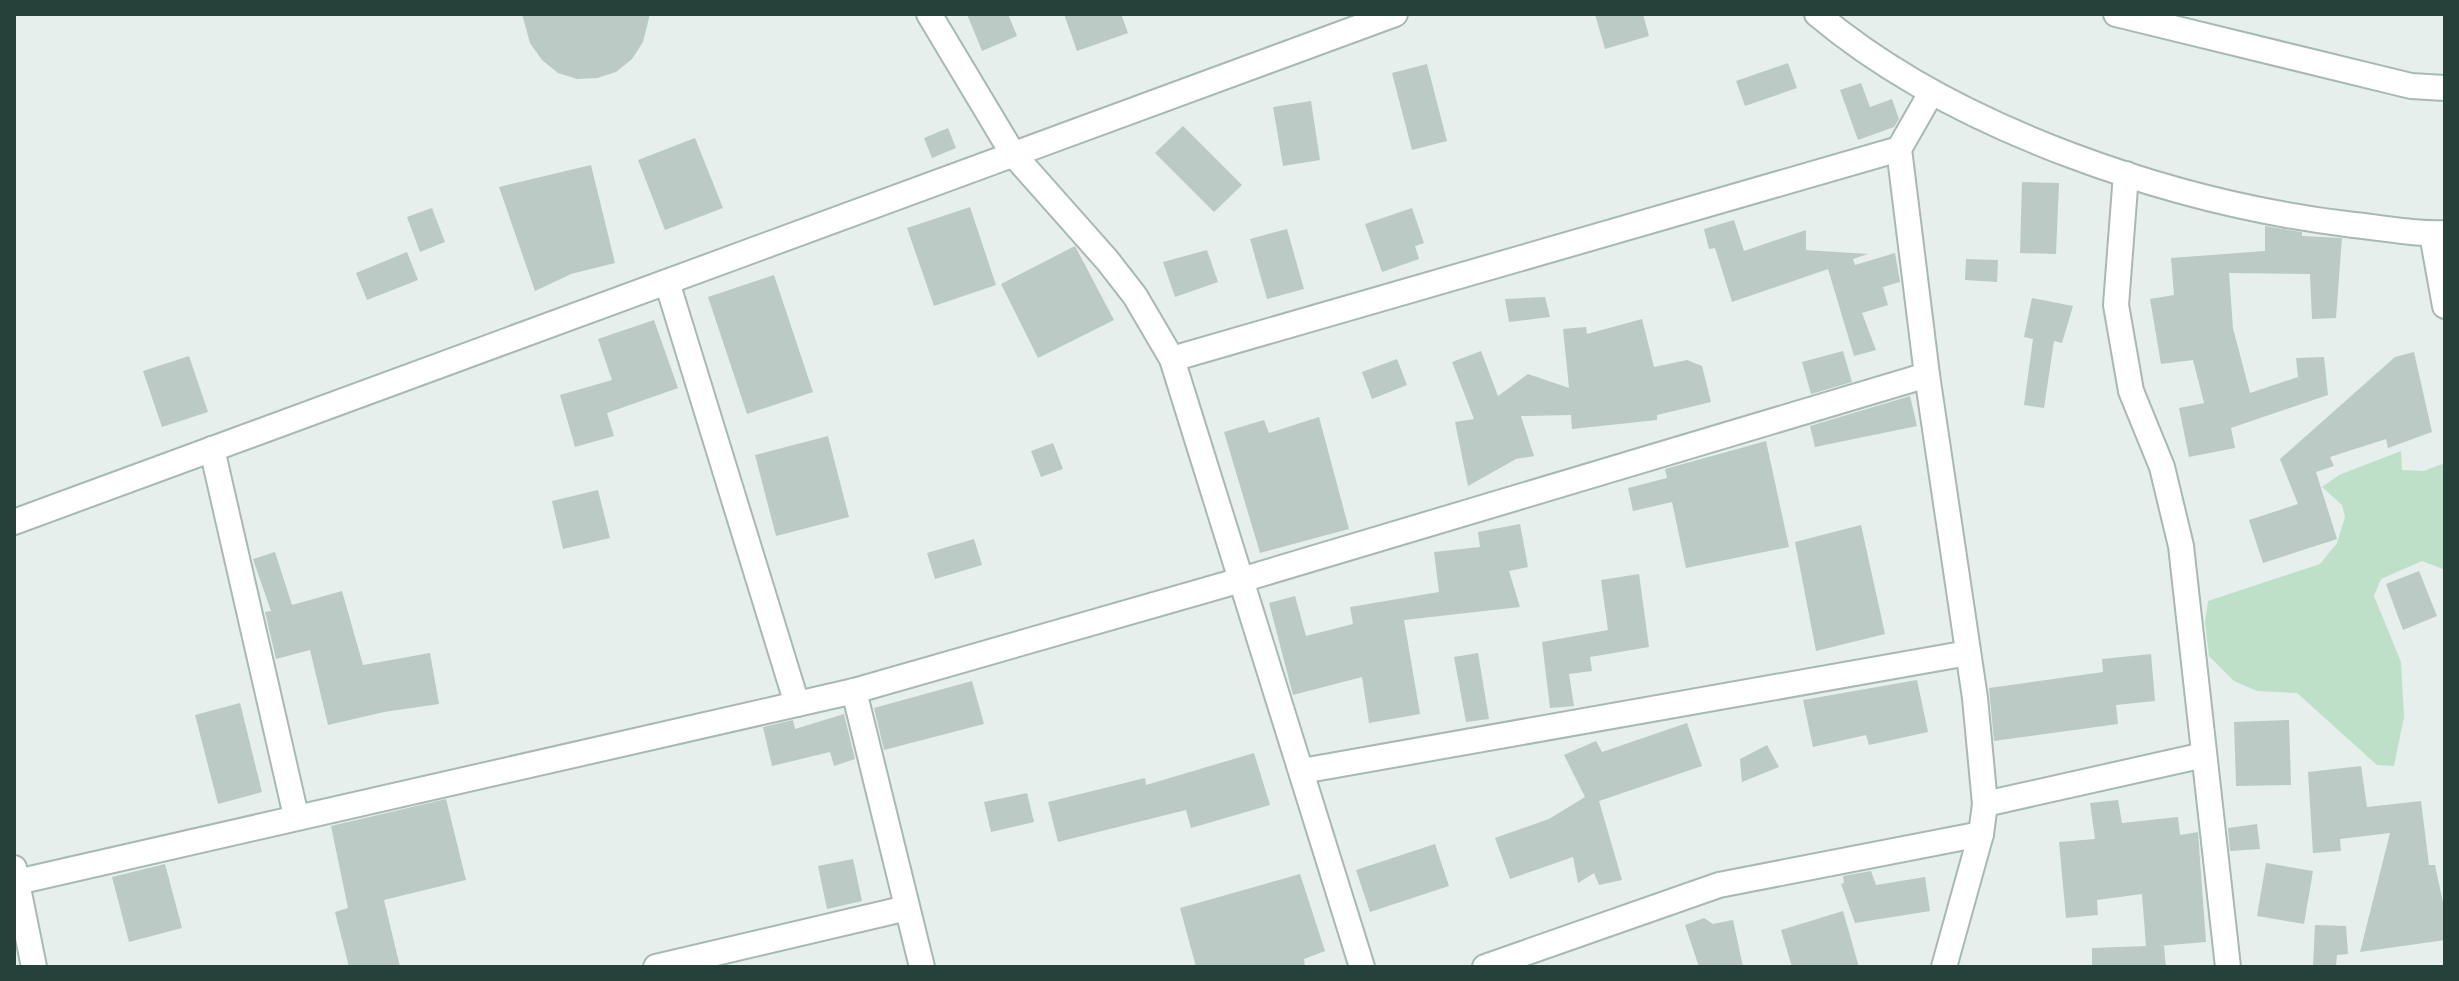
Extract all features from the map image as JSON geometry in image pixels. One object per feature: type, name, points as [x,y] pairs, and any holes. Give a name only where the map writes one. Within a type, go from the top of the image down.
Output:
[{"type":"street","points":[[929,14],[1013,154],[1135,296],[1172,359],[1362,967]]},
{"type":"street","points":[[14,522],[1395,14]]},
{"type":"street","points":[[1817,14],[1856,47],[1931,93],[2126,174],[2282,216],[2439,234],[2445,306]]},
{"type":"street","points":[[2116,14],[2411,86],[2445,88]]},
{"type":"street","points":[[1931,93],[1899,149],[1927,375],[1982,747],[1985,804],[1981,834],[1944,967]]},
{"type":"street","points":[[1172,359],[1899,149]]},
{"type":"street","points":[[2126,174],[2116,305],[2131,391],[2162,467],[2181,546],[2228,967]]},
{"type":"street","points":[[667,282],[797,704]]},
{"type":"street","points":[[34,967],[15,875],[296,816],[854,691],[1241,580],[1927,375]]},
{"type":"street","points":[[212,449],[296,816]]},
{"type":"street","points":[[1302,771],[1968,653]]},
{"type":"street","points":[[854,691],[922,967]]},
{"type":"street","points":[[1985,804],[2204,755]]},
{"type":"street","points":[[1485,967],[1719,885],[1981,834]]},
{"type":"street","points":[[656,967],[907,908]]},
{"type":"green space","points":[[2401,451],[2402,470],[2424,471],[2445,463],[2445,570],[2422,561],[2381,579],[2374,596],[2401,662],[2404,717],[2394,766],[2377,765],[2297,693],[2257,691],[2234,681],[2209,656],[2205,622],[2208,601],[2320,564],[2337,543],[2345,517],[2342,505],[2322,487],[2339,475]]},
{"type":"building","points":[[522,14],[650,14],[643,42],[632,59],[616,72],[597,78],[577,79],[558,73],[542,60],[530,43]]},
{"type":"building","points":[[967,14],[1008,14],[1017,36],[982,51]]},
{"type":"building","points":[[1064,14],[1121,14],[1128,33],[1077,51]]},
{"type":"building","points":[[1595,14],[1643,14],[1649,36],[1605,49]]},
{"type":"building","points":[[1788,63],[1797,88],[1745,106],[1736,81]]},
{"type":"building","points":[[1427,64],[1447,141],[1412,150],[1392,73]]},
{"type":"building","points":[[1861,83],[1870,107],[1892,99],[1899,119],[1894,127],[1858,140],[1840,90]]},
{"type":"building","points":[[1311,101],[1320,160],[1283,166],[1273,107]]},
{"type":"building","points":[[1183,126],[1242,185],[1214,212],[1155,153]]},
{"type":"building","points":[[948,128],[956,148],[932,158],[924,138]]},
{"type":"building","points":[[695,138],[723,208],[665,230],[638,160]]},
{"type":"building","points":[[591,165],[615,263],[571,274],[535,291],[499,187]]},
{"type":"building","points":[[2022,182],[2059,183],[2056,254],[2020,253]]},
{"type":"building","points":[[970,207],[996,285],[934,306],[907,228]]},
{"type":"building","points":[[432,208],[445,242],[420,252],[407,217]]},
{"type":"building","points":[[1412,208],[1424,243],[1415,246],[1419,259],[1382,272],[1365,224]]},
{"type":"building","points":[[1734,220],[1744,251],[1806,230],[1806,250],[1868,254],[1853,259],[1855,265],[1895,253],[1900,282],[1883,287],[1888,305],[1862,313],[1876,350],[1854,356],[1828,269],[1732,302],[1715,248],[1709,249],[1704,229]]},
{"type":"building","points":[[2265,226],[2302,232],[2302,236],[2342,238],[2336,318],[2312,319],[2310,274],[2229,273],[2233,328],[2250,393],[2298,377],[2296,358],[2324,357],[2328,395],[2231,428],[2235,448],[2189,457],[2179,408],[2204,403],[2193,360],[2161,364],[2150,299],[2174,295],[2171,258],[2265,251]]},
{"type":"building","points":[[1287,229],[1304,289],[1267,299],[1250,239]]},
{"type":"building","points":[[1075,246],[1114,320],[1038,358],[1001,284]]},
{"type":"building","points":[[1207,250],[1218,282],[1175,297],[1163,262]]},
{"type":"building","points":[[407,252],[418,280],[367,300],[356,273]]},
{"type":"building","points":[[1966,259],[1998,260],[1997,282],[1965,280]]},
{"type":"building","points":[[774,275],[813,392],[747,414],[708,297]]},
{"type":"building","points":[[1545,297],[1550,317],[1509,322],[1505,299]]},
{"type":"building","points":[[2032,298],[2073,306],[2062,343],[2054,341],[2044,408],[2024,405],[2033,339],[2024,337]]},
{"type":"building","points":[[1642,319],[1654,367],[1687,360],[1702,366],[1711,402],[1657,415],[1657,420],[1572,429],[1571,415],[1521,416],[1534,456],[1516,459],[1468,486],[1455,422],[1474,419],[1452,362],[1481,351],[1498,396],[1528,374],[1569,388],[1563,329],[1586,327],[1587,334]]},
{"type":"building","points":[[654,320],[678,388],[607,413],[614,436],[575,447],[560,395],[612,380],[598,339]]},
{"type":"building","points":[[1843,351],[1852,382],[1811,394],[1802,362]]},
{"type":"building","points":[[2414,352],[2432,432],[2388,448],[2386,439],[2330,457],[2334,466],[2316,472],[2337,539],[2263,563],[2249,520],[2298,504],[2280,459],[2395,357]]},
{"type":"building","points":[[189,356],[208,412],[162,427],[143,371]]},
{"type":"building","points":[[1397,359],[1407,385],[1372,399],[1362,372]]},
{"type":"building","points":[[1910,396],[1917,426],[1815,447],[1810,426]]},
{"type":"building","points":[[1319,417],[1349,529],[1260,553],[1224,432],[1264,420],[1269,433]]},
{"type":"building","points":[[828,436],[849,517],[776,536],[755,455]]},
{"type":"building","points":[[1766,441],[1789,547],[1686,568],[1672,502],[1633,511],[1628,488],[1667,478],[1665,469]]},
{"type":"building","points":[[1053,443],[1063,469],[1041,477],[1031,451]]},
{"type":"building","points":[[598,490],[610,538],[563,549],[552,501]]},
{"type":"building","points":[[1520,524],[1528,567],[1509,571],[1520,607],[1404,620],[1420,714],[1369,723],[1362,677],[1293,695],[1269,603],[1295,596],[1306,636],[1353,624],[1350,607],[1439,592],[1434,552],[1480,547],[1478,532]]},
{"type":"building","points":[[1861,525],[1885,634],[1816,651],[1795,542]]},
{"type":"building","points":[[974,539],[982,565],[935,579],[927,553]]},
{"type":"building","points":[[275,552],[292,605],[342,591],[363,665],[430,653],[439,704],[328,725],[310,650],[276,659],[265,612],[271,611],[253,559]]},
{"type":"building","points":[[2419,571],[2437,616],[2403,630],[2386,584]]},
{"type":"building","points":[[1639,574],[1649,647],[1590,657],[1592,671],[1569,674],[1574,706],[1550,708],[1542,642],[1608,630],[1601,580]]},
{"type":"building","points":[[1478,653],[1489,719],[1466,722],[1454,657]]},
{"type":"building","points":[[2151,654],[2155,701],[2116,705],[2118,724],[1994,741],[1989,688],[2103,672],[2102,659]]},
{"type":"building","points":[[1917,680],[1928,732],[1869,745],[1866,735],[1813,747],[1803,700]]},
{"type":"building","points":[[972,681],[984,724],[884,750],[874,708]]},
{"type":"building","points":[[240,703],[262,792],[218,804],[195,715]]},
{"type":"building","points":[[844,714],[855,759],[834,766],[830,752],[772,766],[763,727],[793,720],[795,729]]},
{"type":"building","points":[[2289,720],[2291,785],[2236,786],[2234,722]]},
{"type":"building","points":[[1687,723],[1702,766],[1599,801],[1622,880],[1599,885],[1594,873],[1578,883],[1573,857],[1510,879],[1495,838],[1549,819],[1585,797],[1564,755],[1596,741],[1602,752]]},
{"type":"building","points":[[1767,745],[1779,767],[1742,782],[1740,759]]},
{"type":"building","points":[[1254,753],[1270,805],[1191,828],[1186,810],[1058,842],[1048,802],[1145,778],[1146,785]]},
{"type":"building","points":[[2361,766],[2367,807],[2421,801],[2429,865],[2435,865],[2445,912],[2445,940],[2360,952],[2390,833],[2340,839],[2341,851],[2313,853],[2308,772]]},
{"type":"building","points":[[1027,793],[1034,822],[991,832],[984,802]]},
{"type":"building","points":[[446,799],[466,880],[384,900],[400,967],[349,967],[335,912],[348,908],[331,826]]},
{"type":"building","points":[[2118,800],[2122,823],[2178,817],[2180,835],[2198,832],[2206,942],[2158,946],[2164,946],[2166,967],[2092,967],[2092,948],[2146,946],[2142,894],[2097,900],[2098,915],[2066,918],[2059,842],[2095,839],[2090,803]]},
{"type":"building","points":[[2257,824],[2260,849],[2230,851],[2228,828]]},
{"type":"building","points":[[1435,844],[1449,886],[1370,912],[1356,870]]},
{"type":"building","points":[[853,859],[862,901],[827,909],[818,866]]},
{"type":"building","points":[[2266,863],[2313,871],[2304,924],[2257,916]]},
{"type":"building","points":[[165,864],[182,928],[129,942],[112,877]]},
{"type":"building","points":[[1871,871],[1876,885],[1925,877],[1930,911],[1855,923],[1841,884],[1844,883],[1843,876]]},
{"type":"building","points":[[1300,874],[1325,951],[1304,959],[1305,967],[1196,967],[1180,908]]},
{"type":"building","points":[[1843,911],[1859,967],[1792,967],[1781,930]]},
{"type":"building","points":[[1704,918],[1713,924],[1733,920],[1743,967],[1699,967],[1685,925]]},
{"type":"building","points":[[2315,925],[2346,926],[2348,954],[2337,955],[2336,967],[2313,967]]}]
